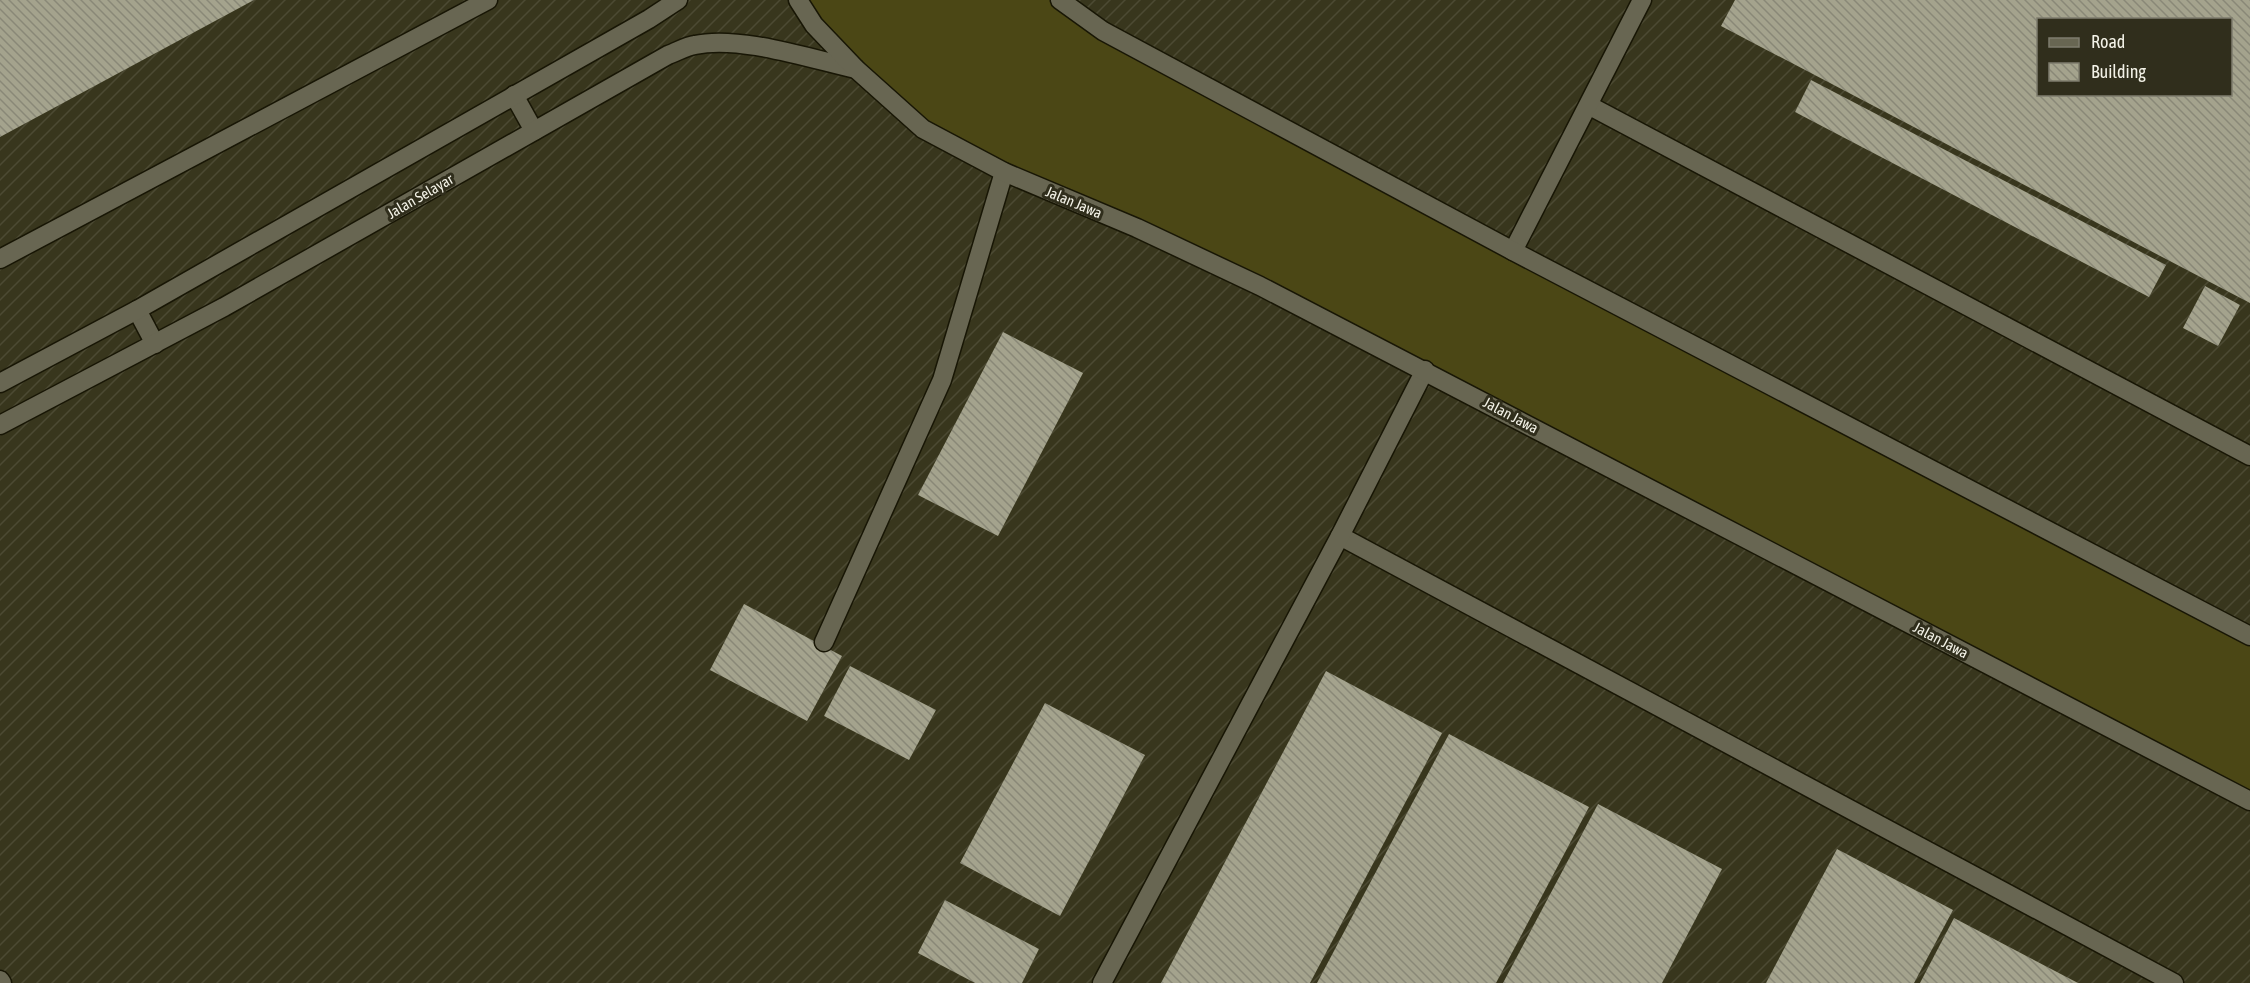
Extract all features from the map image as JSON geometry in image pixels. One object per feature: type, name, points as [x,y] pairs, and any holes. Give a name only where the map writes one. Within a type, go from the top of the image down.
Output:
[{"type":"street","points":[[0,259],[488,0]]},
{"type":"street","points":[[0,383],[137,310],[678,0]]},
{"type":"street","name":"Jalan Jawa","points":[[798,0],[814,25],[856,69],[923,129],[1004,172],[1137,228],[1260,286],[2250,801]]},
{"type":"street","points":[[1060,0],[1103,31],[1513,251],[2250,636]]},
{"type":"street","points":[[1513,251],[1590,106],[1642,0]]},
{"type":"street","name":"Jalan Selayar","points":[[0,425],[155,344],[668,55],[693,45],[714,42],[752,46],[856,69]]},
{"type":"street","points":[[514,95],[534,131]]},
{"type":"street","points":[[1590,106],[2250,456]]},
{"type":"street","points":[[824,642],[942,380],[1004,172]]},
{"type":"street","points":[[137,310],[155,344]]},
{"type":"street","points":[[1102,983],[1340,536],[1425,370]]},
{"type":"street","points":[[1340,536],[2174,983]]},
{"type":"shaded area","points":[[0,0],[2250,0],[2250,983],[0,983]]},
{"type":"shaded area","points":[[798,0],[1060,0],[2250,636],[2250,799],[1425,370],[923,129]]},
{"type":"building","points":[[0,0],[254,0],[0,137]]},
{"type":"building","points":[[1735,0],[2250,0],[2250,303],[1721,26]]},
{"type":"building","points":[[1811,80],[2166,265],[2149,297],[1795,112]]},
{"type":"building","points":[[2205,286],[2240,305],[2218,346],[2183,328]]},
{"type":"building","points":[[1003,332],[1083,373],[998,536],[918,495]]},
{"type":"building","points":[[744,604],[842,656],[807,721],[710,670]]},
{"type":"building","points":[[850,666],[936,710],[909,760],[824,716]]},
{"type":"building","points":[[1326,671],[1442,733],[1310,983],[1161,983]]},
{"type":"building","points":[[1045,703],[1145,755],[1060,916],[960,863]]},
{"type":"building","points":[[1449,734],[1589,807],[1496,983],[1317,983]]},
{"type":"building","points":[[1598,804],[1722,869],[1662,983],[1503,983]]},
{"type":"building","points":[[1837,849],[1953,910],[1914,983],[1766,983]]},
{"type":"building","points":[[945,900],[1039,949],[1022,983],[975,983],[918,953]]},
{"type":"building","points":[[1954,918],[2078,983],[1920,983]]}]
